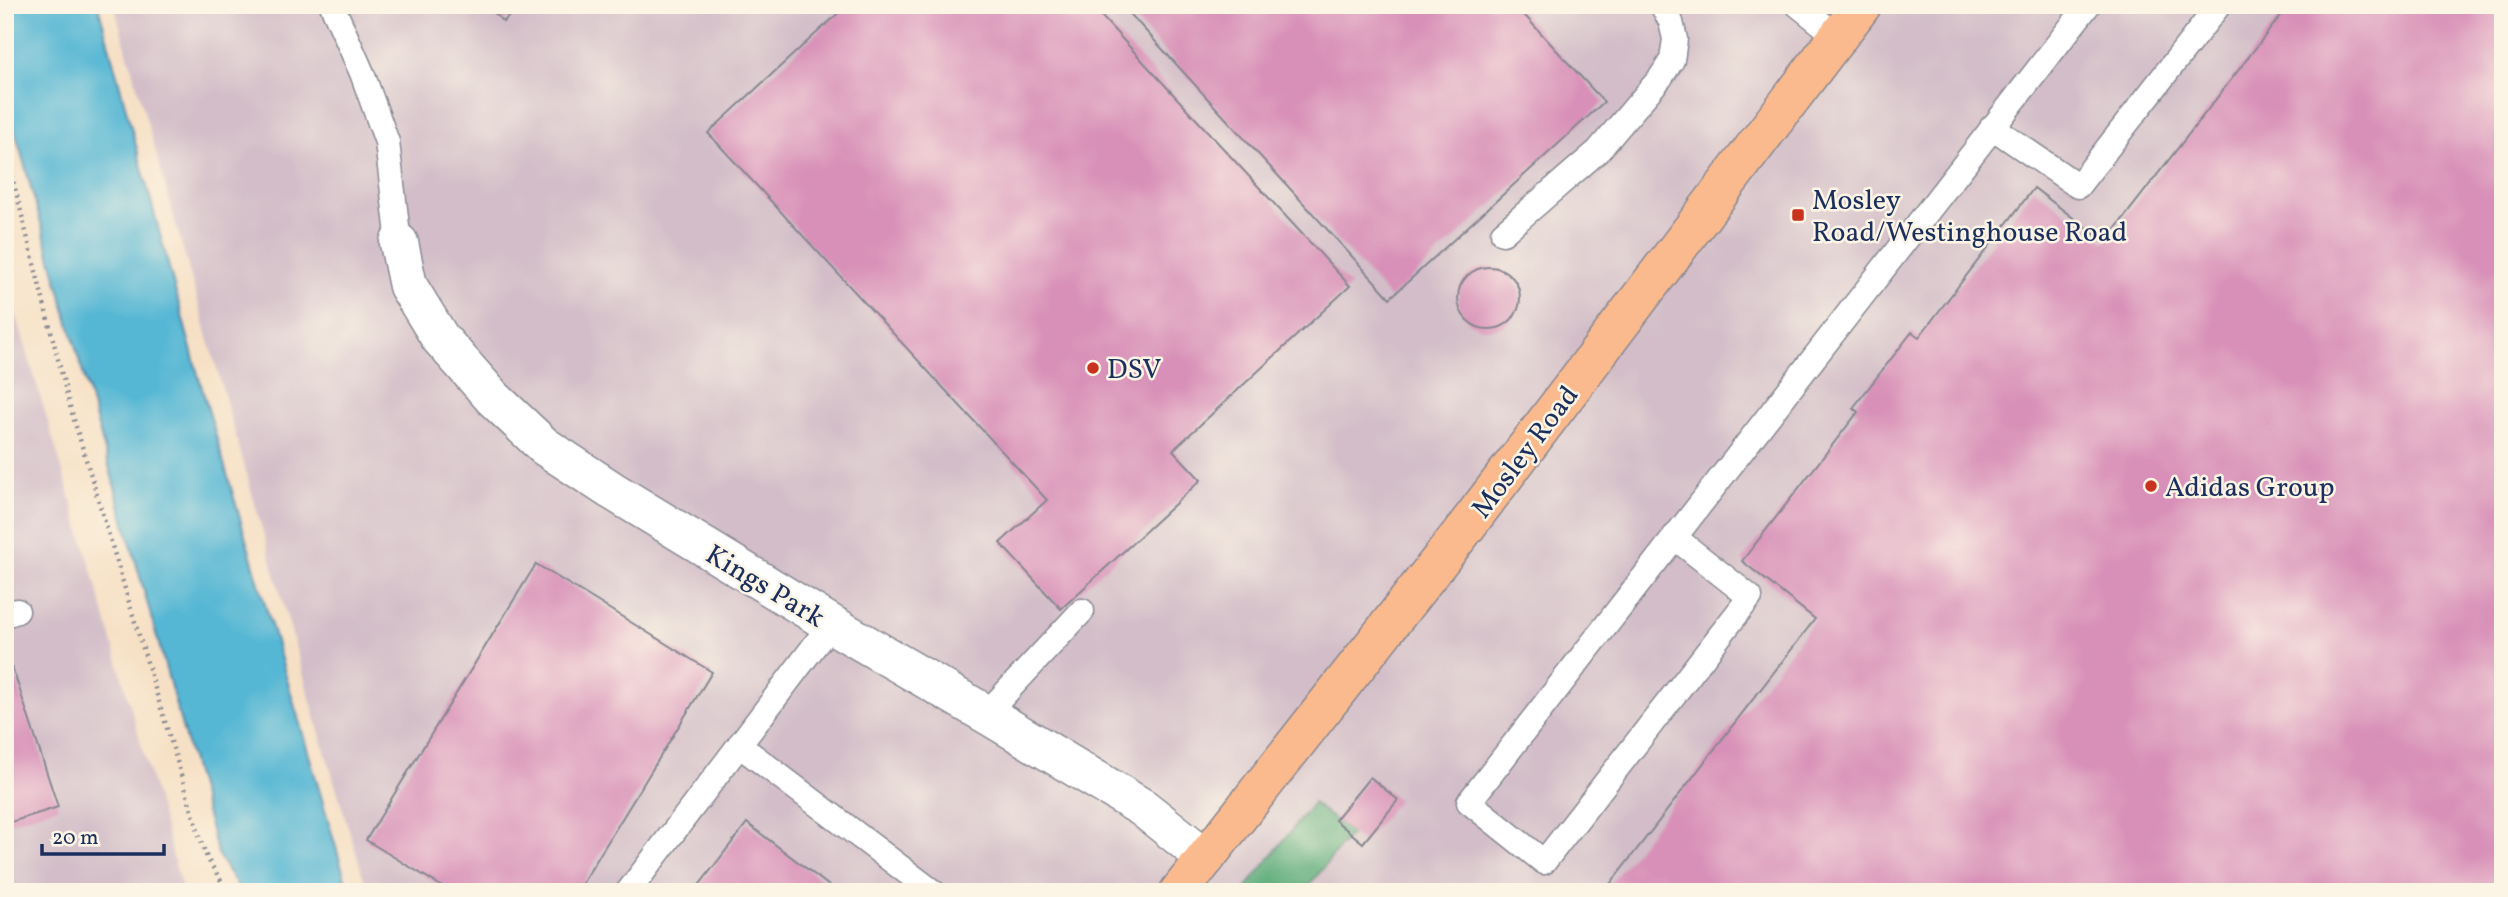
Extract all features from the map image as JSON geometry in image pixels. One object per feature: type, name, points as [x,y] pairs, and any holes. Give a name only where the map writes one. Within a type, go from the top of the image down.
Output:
[{"type":"main road","name":"Mosley Road","points":[[1179,892],[1466,527],[1862,5]]},
{"type":"street","name":"Kings Park","points":[[399,243],[408,286],[440,338],[493,398],[544,446],[831,624],[1143,808],[1206,858]]},
{"type":"lane","points":[[332,5],[362,73],[387,142],[399,243]]},
{"type":"lane","points":[[1503,233],[1598,150],[1661,78],[1672,60],[1675,39],[1671,22],[1662,5]]},
{"type":"lane","points":[[1798,5],[1837,36]]},
{"type":"lane","points":[[1674,537],[1750,597],[1544,862],[1469,802],[1674,537],[1992,127],[2088,5]]},
{"type":"lane","points":[[1992,127],[2078,186],[2219,5]]},
{"type":"lane","points":[[986,714],[1082,611]]},
{"type":"lane","points":[[628,892],[831,624]]},
{"type":"lane","points":[[739,745],[933,892]]},
{"type":"path","points":[[5,148],[69,404],[201,841],[207,858],[228,892]]},
{"type":"shaded area","points":[[114,5],[2503,5],[2503,892],[368,892],[322,741]]},
{"type":"shaded area","points":[[5,277],[92,570],[183,892],[5,892]]},
{"type":"green space","points":[[1313,803],[1351,833],[1304,892],[1243,892]]},
{"type":"water","points":[[5,5],[98,5],[197,371],[349,892],[241,892],[218,855],[5,95]]},
{"type":"building","points":[[487,5],[521,5],[503,22]]},
{"type":"building","name":"DSV","points":[[847,5],[1091,5],[1350,286],[1173,450],[1201,480],[1061,609],[1000,543],[1047,500],[708,133]]},
{"type":"building","points":[[1122,5],[1515,5],[1604,102],[1390,298]]},
{"type":"building","name":"Adidas Group","points":[[2289,5],[2503,5],[2503,892],[1604,892],[1815,619],[1742,561],[1858,412],[1853,408],[1912,332],[1919,337],[2034,188],[2105,242]]},
{"type":"building","points":[[1489,267],[1511,276],[1520,298],[1511,320],[1489,329],[1467,320],[1458,298],[1467,276]]},
{"type":"building","points":[[536,564],[712,672],[577,892],[451,892],[366,840]]},
{"type":"building","points":[[5,645],[58,807],[5,824]]},
{"type":"building","points":[[1370,777],[1398,800],[1363,843],[1335,820]]},
{"type":"building","points":[[747,823],[837,892],[694,892]]},
{"type":"place","name":"Mosley Road/Westinghouse Road","points":[[1798,215]]},
{"type":"place","name":"DSV","points":[[1093,368]]},
{"type":"place","name":"Adidas Group","points":[[2151,486]]}]
